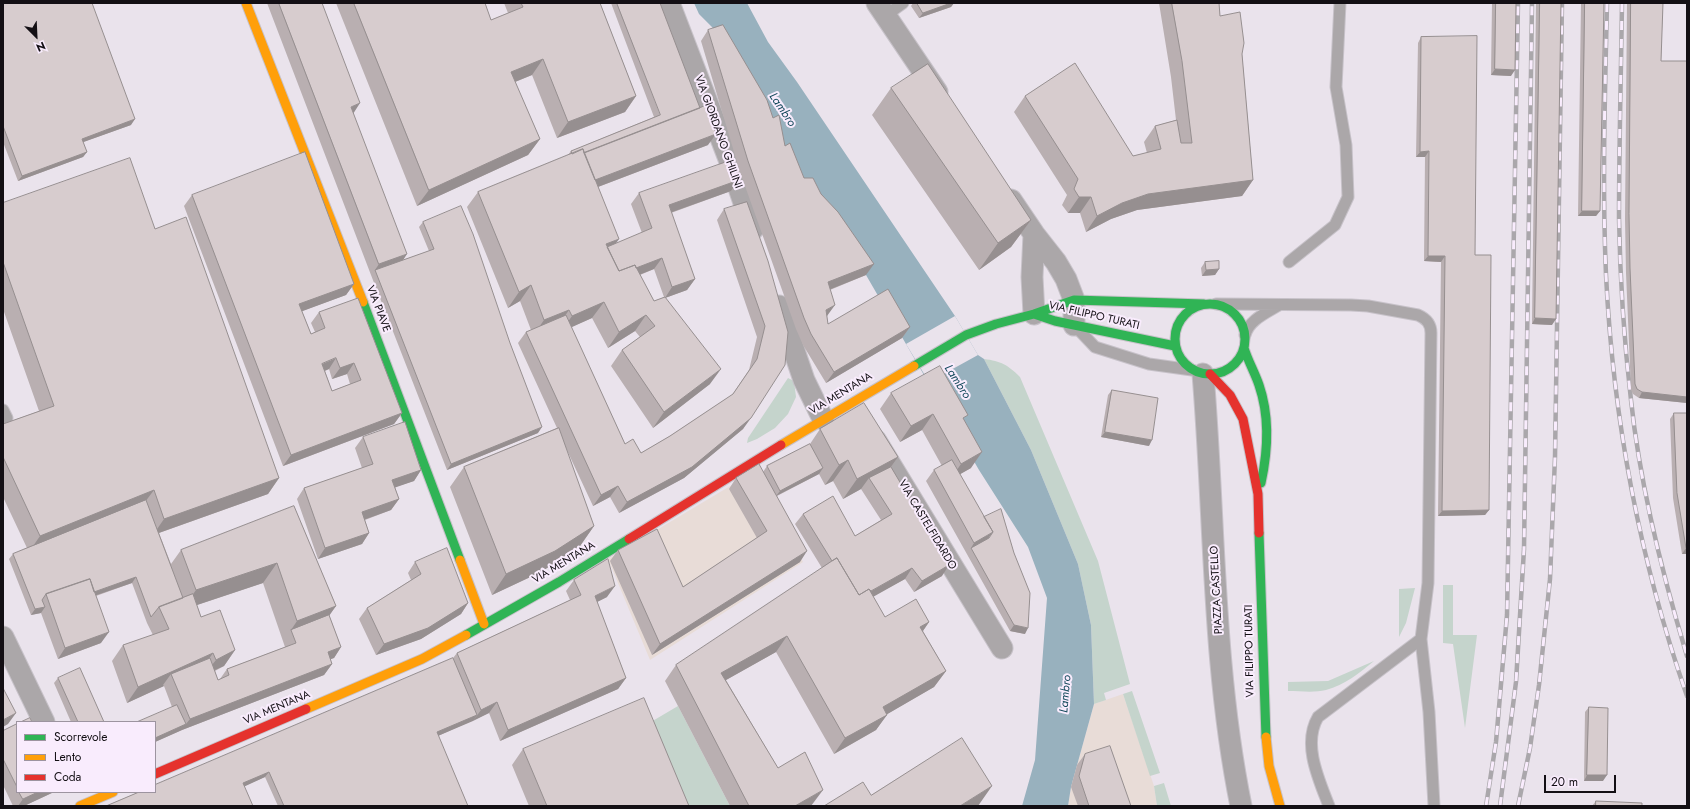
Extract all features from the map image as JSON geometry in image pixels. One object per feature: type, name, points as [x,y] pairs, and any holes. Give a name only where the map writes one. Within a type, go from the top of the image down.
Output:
[{"type":"street","name":"VIA PIAVE","points":[[246,3],[340,242],[484,624]]},
{"type":"street","name":"VIA GIORDANO GHILINI","points":[[668,3],[729,159],[759,248]]},
{"type":"street","points":[[881,9],[947,108]]},
{"type":"street","points":[[999,183],[1034,234],[1056,262],[1066,279],[1074,300],[1074,325]]},
{"type":"street","points":[[1034,234],[1032,277],[1034,314]]},
{"type":"street","points":[[772,285],[804,380],[823,419]]},
{"type":"street","name":"VIA FILIPPO TURATI","points":[[1034,314],[1074,300],[1204,304]]},
{"type":"street","points":[[1204,304],[1216,304],[1228,309],[1237,316],[1244,328],[1244,348],[1237,361],[1221,373],[1202,372],[1181,360],[1175,346],[1175,330],[1180,319],[1193,308],[1204,304]]},
{"type":"street","name":"VIA MENTANA","points":[[156,774],[422,659],[559,582],[823,419],[966,335],[996,324],[1034,314]]},
{"type":"street","name":"VIA FILIPPO TURATI","points":[[1034,314],[1074,325],[1175,346]]},
{"type":"street","name":"VIA FILIPPO TURATI","points":[[1244,348],[1261,391],[1266,410],[1266,451],[1264,470],[1258,494]]},
{"type":"street","name":"VIA FILIPPO TURATI","points":[[1202,372],[1230,394],[1240,409],[1258,494],[1264,724],[1269,766],[1280,806]]},
{"type":"street","name":"PIAZZA CASTELLO","points":[[1202,372],[1219,638],[1232,761],[1241,806]]},
{"type":"street","name":"VIA CASTELFIDARDO","points":[[852,402],[1002,648]]},
{"type":"street","points":[[3,637],[44,721]]},
{"type":"street","points":[[81,801],[109,793]]},
{"type":"lane","points":[[881,9],[903,3]]},
{"type":"lane","points":[[1289,262],[1305,251],[1335,225],[1348,197],[1346,145],[1336,87],[1340,3]]},
{"type":"lane","points":[[1216,304],[1368,306],[1418,315],[1426,319],[1430,325],[1428,584],[1421,639],[1429,712],[1434,806]]},
{"type":"lane","points":[[1245,335],[1246,330],[1254,321],[1279,305]]},
{"type":"lane","points":[[1074,325],[1095,347],[1149,364],[1202,372]]},
{"type":"lane","points":[[3,410],[7,418],[3,420]]},
{"type":"lane","points":[[1329,806],[1317,774],[1311,737],[1312,727],[1318,718],[1421,639]]},
{"type":"shaded area","points":[[984,359],[1004,364],[1020,377],[1098,561],[1130,684],[1104,693],[1106,700],[1094,704],[1091,625],[1078,564],[1031,450]]},
{"type":"shaded area","points":[[788,378],[794,381],[796,397],[788,414],[775,428],[747,443],[748,438]]},
{"type":"shaded area","points":[[752,473],[803,562],[650,660],[608,559]]},
{"type":"shaded area","points":[[1443,585],[1453,585],[1453,635],[1477,635],[1465,728],[1453,644],[1443,643]]},
{"type":"shaded area","points":[[1415,588],[1406,623],[1399,637],[1399,589]]},
{"type":"shaded area","points":[[1374,661],[1352,678],[1333,688],[1307,692],[1288,691],[1288,682],[1328,681]]},
{"type":"shaded area","points":[[1132,691],[1160,773],[1150,776],[1123,694]]},
{"type":"shaded area","points":[[1123,694],[1154,786],[1157,806],[1068,806],[1071,787],[1094,704]]},
{"type":"shaded area","points":[[678,706],[730,806],[671,806],[639,729]]},
{"type":"shaded area","points":[[1164,783],[1171,806],[1157,806],[1154,786]]},
{"type":"water","name":"Lambro","points":[[694,3],[747,3],[768,42],[797,82],[955,316],[978,355],[984,359],[1031,450],[1078,564],[1091,625],[1094,704],[1071,787],[1068,806],[1022,806],[1035,760],[1047,598],[1028,547],[979,470],[866,275],[800,177],[712,27],[699,14]]},
{"type":"pier","points":[[955,316],[978,355],[929,382],[906,344]]},
{"type":"building","points":[[3,3],[92,3],[135,119],[82,139],[87,152],[22,176],[3,126]]},
{"type":"building","points":[[279,3],[322,3],[360,103],[351,107],[407,254],[379,264]]},
{"type":"building","points":[[354,3],[485,3],[491,20],[523,7],[521,3],[600,3],[636,96],[568,122],[543,59],[511,72],[540,139],[429,190]]},
{"type":"building","points":[[617,3],[660,3],[700,108],[584,153],[583,149],[572,154],[571,151],[660,115]]},
{"type":"building","points":[[917,3],[951,3],[923,13]]},
{"type":"building","points":[[1172,3],[1219,3],[1220,16],[1240,12],[1244,43],[1242,54],[1253,180],[1148,194],[1122,203],[1097,216],[1091,197],[1079,197],[1074,189],[1078,179],[1025,96],[1075,63],[1133,156],[1161,149],[1155,126],[1177,120],[1181,143],[1192,143],[1182,61]]},
{"type":"building","points":[[1496,3],[1516,3],[1515,70],[1495,69]]},
{"type":"building","points":[[1540,3],[1561,3],[1556,319],[1535,318]]},
{"type":"building","points":[[1585,3],[1604,3],[1600,211],[1582,211]]},
{"type":"building","points":[[1631,3],[1663,3],[1661,61],[1687,61],[1687,397],[1642,392],[1637,389],[1635,384],[1629,214]]},
{"type":"building","points":[[723,25],[767,100],[773,118],[779,115],[785,146],[790,143],[804,178],[813,178],[821,194],[838,212],[874,264],[828,282],[835,305],[826,310],[828,324],[888,289],[910,327],[834,372],[811,334],[804,318],[748,161],[708,30]]},
{"type":"building","points":[[1477,36],[1475,255],[1491,255],[1489,510],[1442,511],[1445,256],[1428,256],[1429,151],[1420,152],[1421,37]]},
{"type":"building","points":[[928,64],[1031,220],[998,243],[891,88]]},
{"type":"building","points":[[705,106],[716,134],[595,180],[584,153]]},
{"type":"building","points":[[583,149],[619,239],[606,244],[619,271],[635,265],[654,301],[665,297],[721,369],[664,412],[622,350],[655,326],[646,315],[619,332],[604,302],[572,316],[569,310],[544,320],[531,285],[519,292],[478,192]]},
{"type":"building","points":[[305,152],[354,284],[299,304],[311,334],[325,328],[319,312],[358,298],[402,413],[291,455],[192,195]],"holes":[[[336,358],[340,368],[354,363],[361,380],[332,391],[322,364]]]},
{"type":"building","points":[[130,158],[155,229],[186,217],[279,478],[164,519],[154,490],[40,536],[3,457],[3,424],[54,406],[3,262],[3,203]]},
{"type":"building","points":[[732,160],[739,180],[669,205],[695,279],[672,287],[662,258],[636,268],[635,265],[619,271],[607,247],[652,228],[639,193]]},
{"type":"building","points":[[747,202],[768,261],[788,332],[785,365],[751,418],[692,467],[627,502],[618,486],[601,495],[526,332],[566,315],[625,444],[633,439],[641,453],[670,436],[733,394],[757,359],[765,326],[724,209]]},
{"type":"building","points":[[461,206],[473,234],[510,343],[542,427],[451,464],[375,270],[434,249],[423,222]]},
{"type":"building","points":[[1219,261],[1219,269],[1206,270],[1205,262]]},
{"type":"building","points":[[940,366],[968,415],[963,418],[982,452],[961,464],[933,414],[911,426],[891,393]]},
{"type":"building","points":[[1112,390],[1158,398],[1152,440],[1105,432]]},
{"type":"building","points":[[864,403],[898,457],[857,479],[848,460],[839,465],[820,429]]},
{"type":"building","points":[[1674,413],[1687,413],[1687,548],[1677,493]]},
{"type":"building","points":[[405,422],[421,470],[392,480],[399,499],[362,512],[369,533],[325,548],[304,488],[373,464],[363,437]]},
{"type":"building","points":[[559,428],[594,526],[555,551],[506,574],[464,467]]},
{"type":"building","points":[[810,444],[823,468],[780,491],[767,466]]},
{"type":"building","points":[[952,460],[993,532],[974,543],[934,470]]},
{"type":"building","points":[[759,464],[807,551],[660,644],[618,550],[657,529],[683,587],[767,531],[736,478]]},
{"type":"building","points":[[891,467],[949,565],[922,581],[912,568],[871,591],[869,589],[859,595],[837,558],[832,561],[803,514],[833,496],[855,536],[892,514],[869,478]]},
{"type":"building","points":[[146,500],[183,598],[159,607],[151,617],[136,577],[94,592],[90,579],[46,594],[42,600],[45,607],[35,609],[13,554]]},
{"type":"building","points":[[294,506],[336,606],[297,621],[277,563],[196,590],[181,550]]},
{"type":"building","points":[[1001,509],[1014,553],[1030,593],[1028,628],[1014,625],[971,548],[989,538],[993,532],[984,517]]},
{"type":"building","points":[[447,548],[468,603],[428,628],[384,644],[367,608],[421,574],[415,562]]},
{"type":"building","points":[[837,558],[859,595],[869,589],[885,617],[916,599],[929,622],[920,627],[946,671],[883,707],[887,715],[845,738],[787,636],[721,673],[778,768],[805,752],[823,790],[795,806],[749,806],[676,665]]},
{"type":"building","points":[[608,559],[615,586],[595,596],[626,678],[508,730],[497,702],[481,710],[457,653],[581,595],[574,580]]},
{"type":"building","points":[[90,579],[109,632],[65,648],[46,594]]},
{"type":"building","points":[[193,594],[201,617],[220,610],[235,650],[216,660],[213,653],[138,687],[123,645],[169,629],[159,607]]},
{"type":"building","points":[[329,615],[341,647],[328,652],[332,664],[190,719],[171,674],[210,658],[218,680],[229,675],[227,669],[296,643],[291,630]]},
{"type":"building","points":[[453,658],[477,715],[437,732],[468,806],[284,806],[269,772],[243,783],[253,806],[106,806],[137,793],[156,793],[156,785]]},
{"type":"building","points":[[80,668],[104,721],[78,721],[58,678]]},
{"type":"building","points":[[3,688],[16,713],[3,720]]},
{"type":"building","points":[[644,698],[689,806],[547,806],[523,749]]},
{"type":"building","points":[[177,705],[186,724],[156,738],[156,721],[139,721]]},
{"type":"building","points":[[1589,707],[1608,708],[1607,775],[1587,775]]},
{"type":"building","points":[[30,718],[32,721],[23,721]]},
{"type":"building","points":[[16,724],[16,785],[3,759],[3,731]]},
{"type":"building","points":[[962,738],[992,786],[960,806],[824,806],[863,782],[871,795]]},
{"type":"building","points":[[1110,746],[1131,806],[1089,806],[1079,776],[1085,754]]},
{"type":"building","points":[[20,793],[36,793],[23,799]]},
{"type":"building","points":[[1596,801],[1642,803],[1642,806],[1596,806]]},
{"type":"railway","points":[[1486,806],[1496,742],[1507,615],[1518,3]]},
{"type":"railway","points":[[1500,806],[1516,682],[1524,549],[1532,3]]},
{"type":"railway","points":[[1518,806],[1530,748],[1539,685],[1550,579],[1555,457],[1562,3]]},
{"type":"railway","points":[[1607,3],[1604,207],[1606,275],[1615,382],[1622,435],[1643,541],[1670,645],[1687,696]]},
{"type":"railway","points":[[1622,3],[1619,218],[1620,264],[1629,377],[1635,432],[1646,497],[1669,593],[1687,656]]},
{"type":"traffic: fast","points":[[914,366],[966,335],[996,324],[1034,314],[1074,300],[1204,304]]},
{"type":"traffic: fast","points":[[363,302],[460,560]]},
{"type":"traffic: fast","points":[[1203,304],[1217,304],[1230,310],[1239,319],[1243,325],[1245,339],[1243,353],[1235,364],[1224,372],[1217,374],[1203,374],[1196,372],[1185,364],[1177,353],[1175,346],[1175,332],[1177,325],[1185,314],[1196,306],[1203,304]]},
{"type":"traffic: fast","points":[[1034,314],[1055,321],[1175,346]]},
{"type":"traffic: fast","points":[[1244,348],[1259,385],[1265,409],[1267,434],[1261,483]]},
{"type":"traffic: fast","points":[[1259,533],[1266,737]]},
{"type":"traffic: fast","points":[[466,635],[559,582],[629,539]]},
{"type":"traffic: slow","points":[[246,3],[363,302]]},
{"type":"traffic: slow","points":[[781,445],[914,366]]},
{"type":"traffic: slow","points":[[460,560],[484,624]]},
{"type":"traffic: slow","points":[[306,709],[422,659],[466,635]]},
{"type":"traffic: slow","points":[[1266,737],[1269,766],[1280,806]]},
{"type":"traffic: slow","points":[[80,806],[111,793]]},
{"type":"traffic: jam","points":[[1210,374],[1230,395],[1243,419],[1258,494],[1259,533]]},
{"type":"traffic: jam","points":[[629,539],[781,445]]},
{"type":"traffic: jam","points":[[156,774],[306,709]]}]
